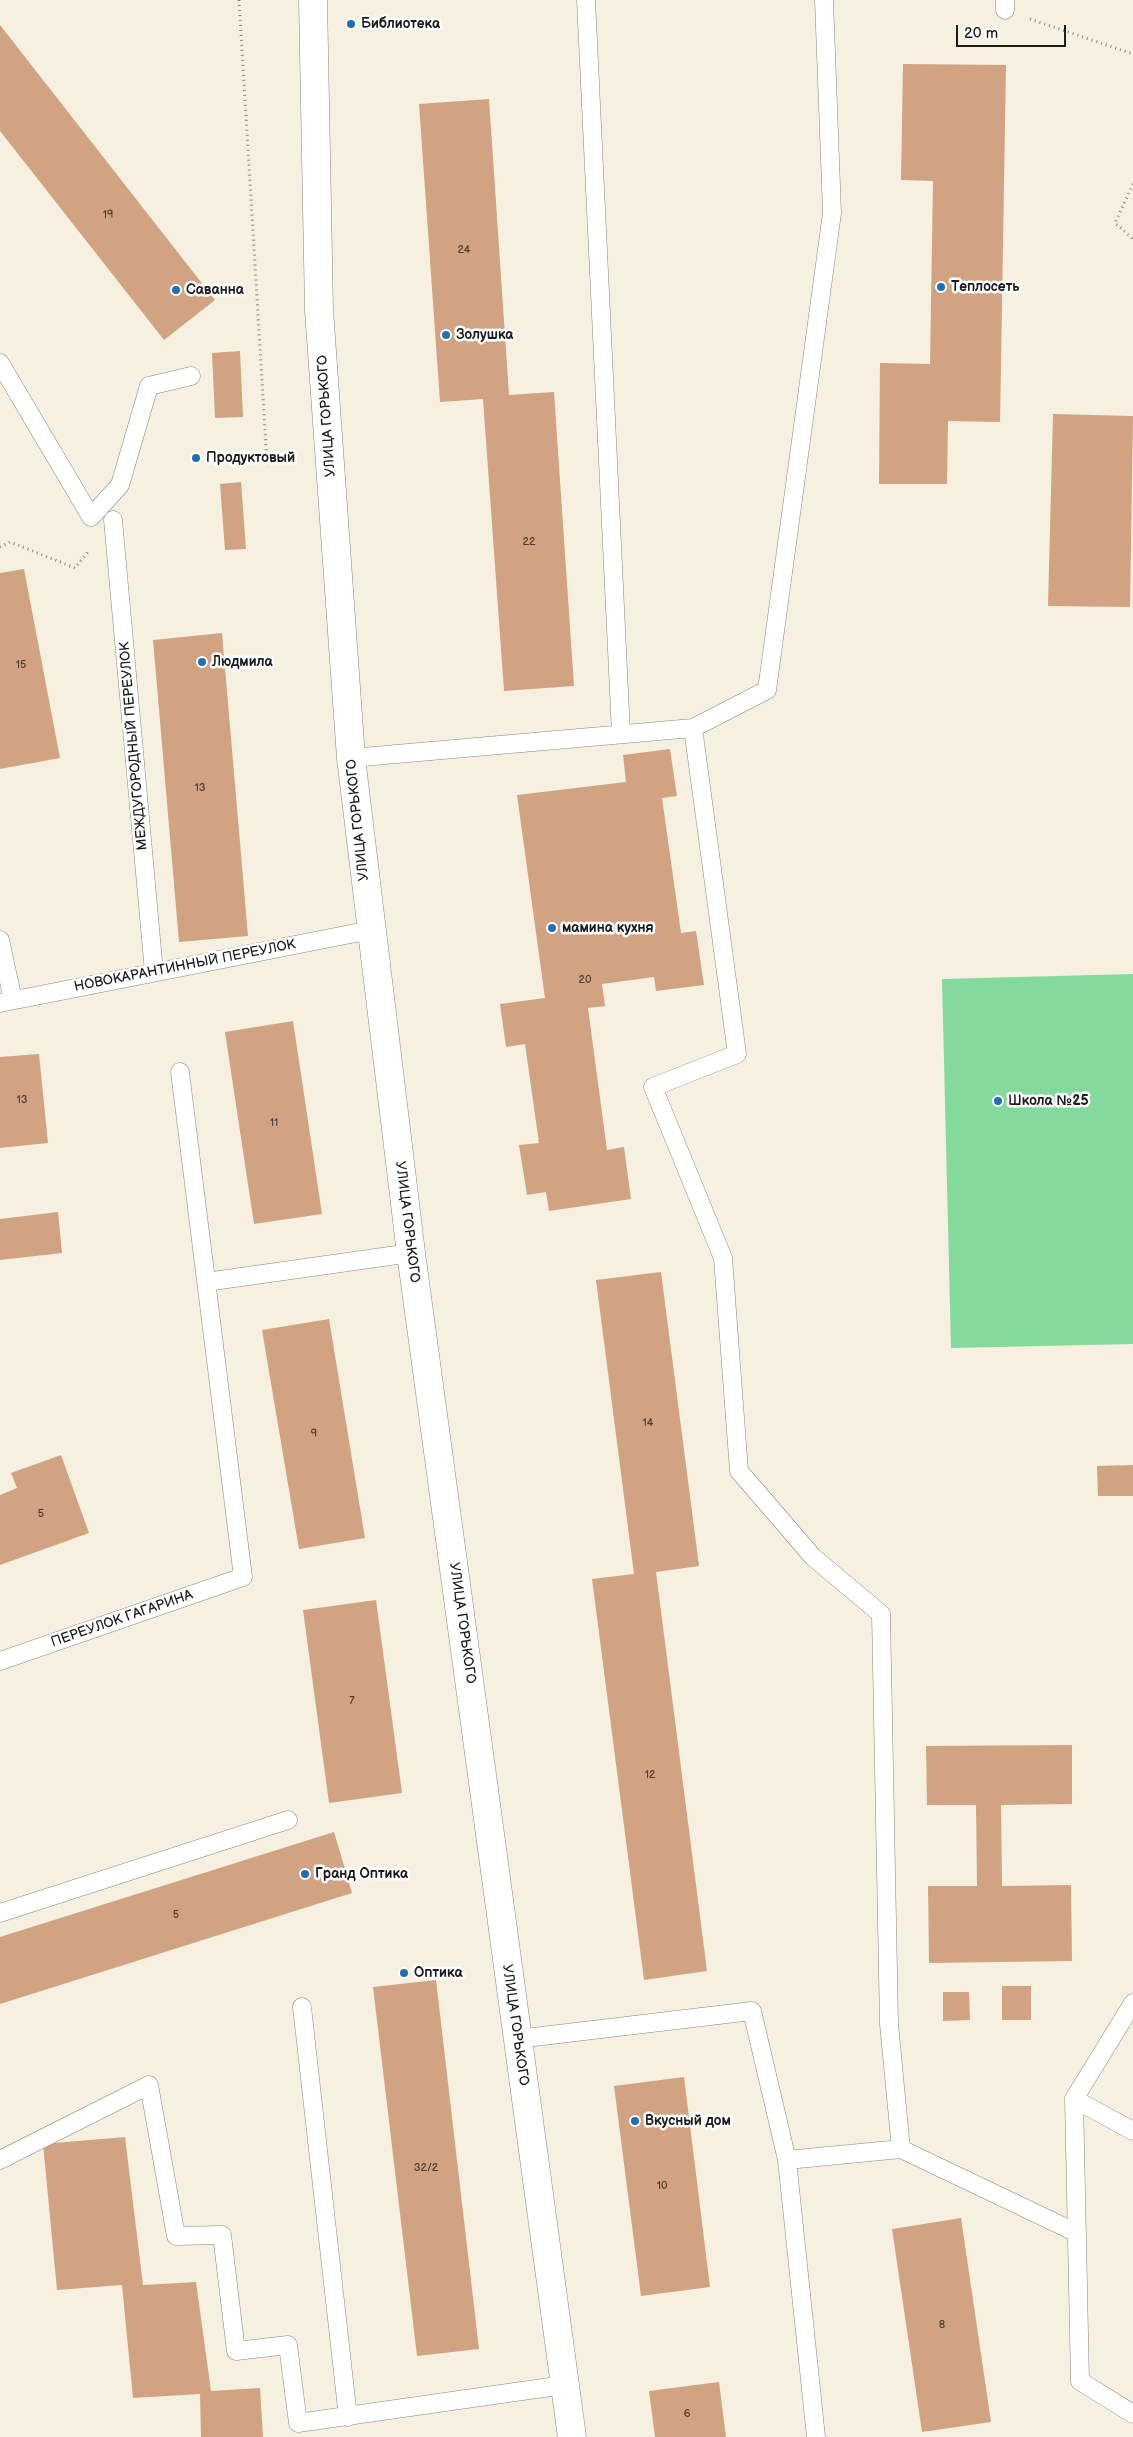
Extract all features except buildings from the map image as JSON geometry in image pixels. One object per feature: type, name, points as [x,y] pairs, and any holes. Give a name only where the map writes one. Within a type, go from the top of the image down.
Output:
[{"type":"main road","name":"УЛИЦА ГОРЬКОГО","points":[[313,0],[319,310],[351,758],[370,930],[411,1253],[572,2437]]},
{"type":"lane","points":[[586,0],[621,733]]},
{"type":"lane","points":[[351,758],[693,728],[768,690],[832,213],[824,0]]},
{"type":"lane","points":[[0,363],[91,517],[120,486],[149,386],[192,376]]},
{"type":"lane","name":"МЕЖДУГОРОДНЫЙ ПЕРЕУЛОК","points":[[113,520],[154,972]]},
{"type":"lane","points":[[693,728],[737,1054],[653,1086],[723,1258],[739,1471],[813,1557],[881,1614],[889,2024],[901,2149]]},
{"type":"lane","name":"НОВОКАРАНТИННЫЙ ПЕРЕУЛОК","points":[[7,1001],[370,930]]},
{"type":"lane","points":[[0,940],[7,1001]]},
{"type":"lane","points":[[180,1072],[206,1282],[411,1253]]},
{"type":"lane","name":"ПЕРЕУЛОК ГАГАРИНА","points":[[0,1661],[244,1577],[206,1282]]},
{"type":"lane","points":[[0,1914],[288,1820]]},
{"type":"lane","points":[[1133,2003],[1074,2099],[1080,2381],[1133,2414]]},
{"type":"lane","points":[[302,2007],[348,2417]]},
{"type":"lane","points":[[517,2039],[752,2011],[788,2160],[816,2437]]},
{"type":"lane","points":[[0,2160],[150,2085],[176,2236],[222,2235],[236,2351],[288,2345],[298,2423],[564,2385]]},
{"type":"lane","points":[[1074,2099],[1133,2131]]},
{"type":"lane","points":[[788,2160],[901,2149],[1076,2233]]},
{"type":"path","points":[[239,0],[266,463]]},
{"type":"path","points":[[1005,5],[1133,54]]},
{"type":"path","points":[[1133,184],[1115,223],[1133,239]]},
{"type":"path","points":[[0,548],[10,542],[75,568],[113,520]]},
{"type":"green space","points":[[1133,974],[1133,1344],[951,1348],[942,979]]},
{"type":"place","name":"Библиотека","points":[[351,24]]},
{"type":"place","name":"Теплосеть","points":[[941,287]]},
{"type":"place","name":"Саванна","points":[[176,290]]},
{"type":"place","name":"Золушка","points":[[446,335]]},
{"type":"place","name":"Продуктовый","points":[[196,458]]},
{"type":"place","name":"Людмила","points":[[202,662]]},
{"type":"place","name":"мамина кухня","points":[[552,928]]},
{"type":"place","name":"Школа №25","points":[[998,1101]]},
{"type":"place","name":"Гранд Оптика","points":[[305,1874]]},
{"type":"place","name":"Оптика","points":[[404,1973]]},
{"type":"place","name":"Вкусный дом","points":[[635,2121]]}]
